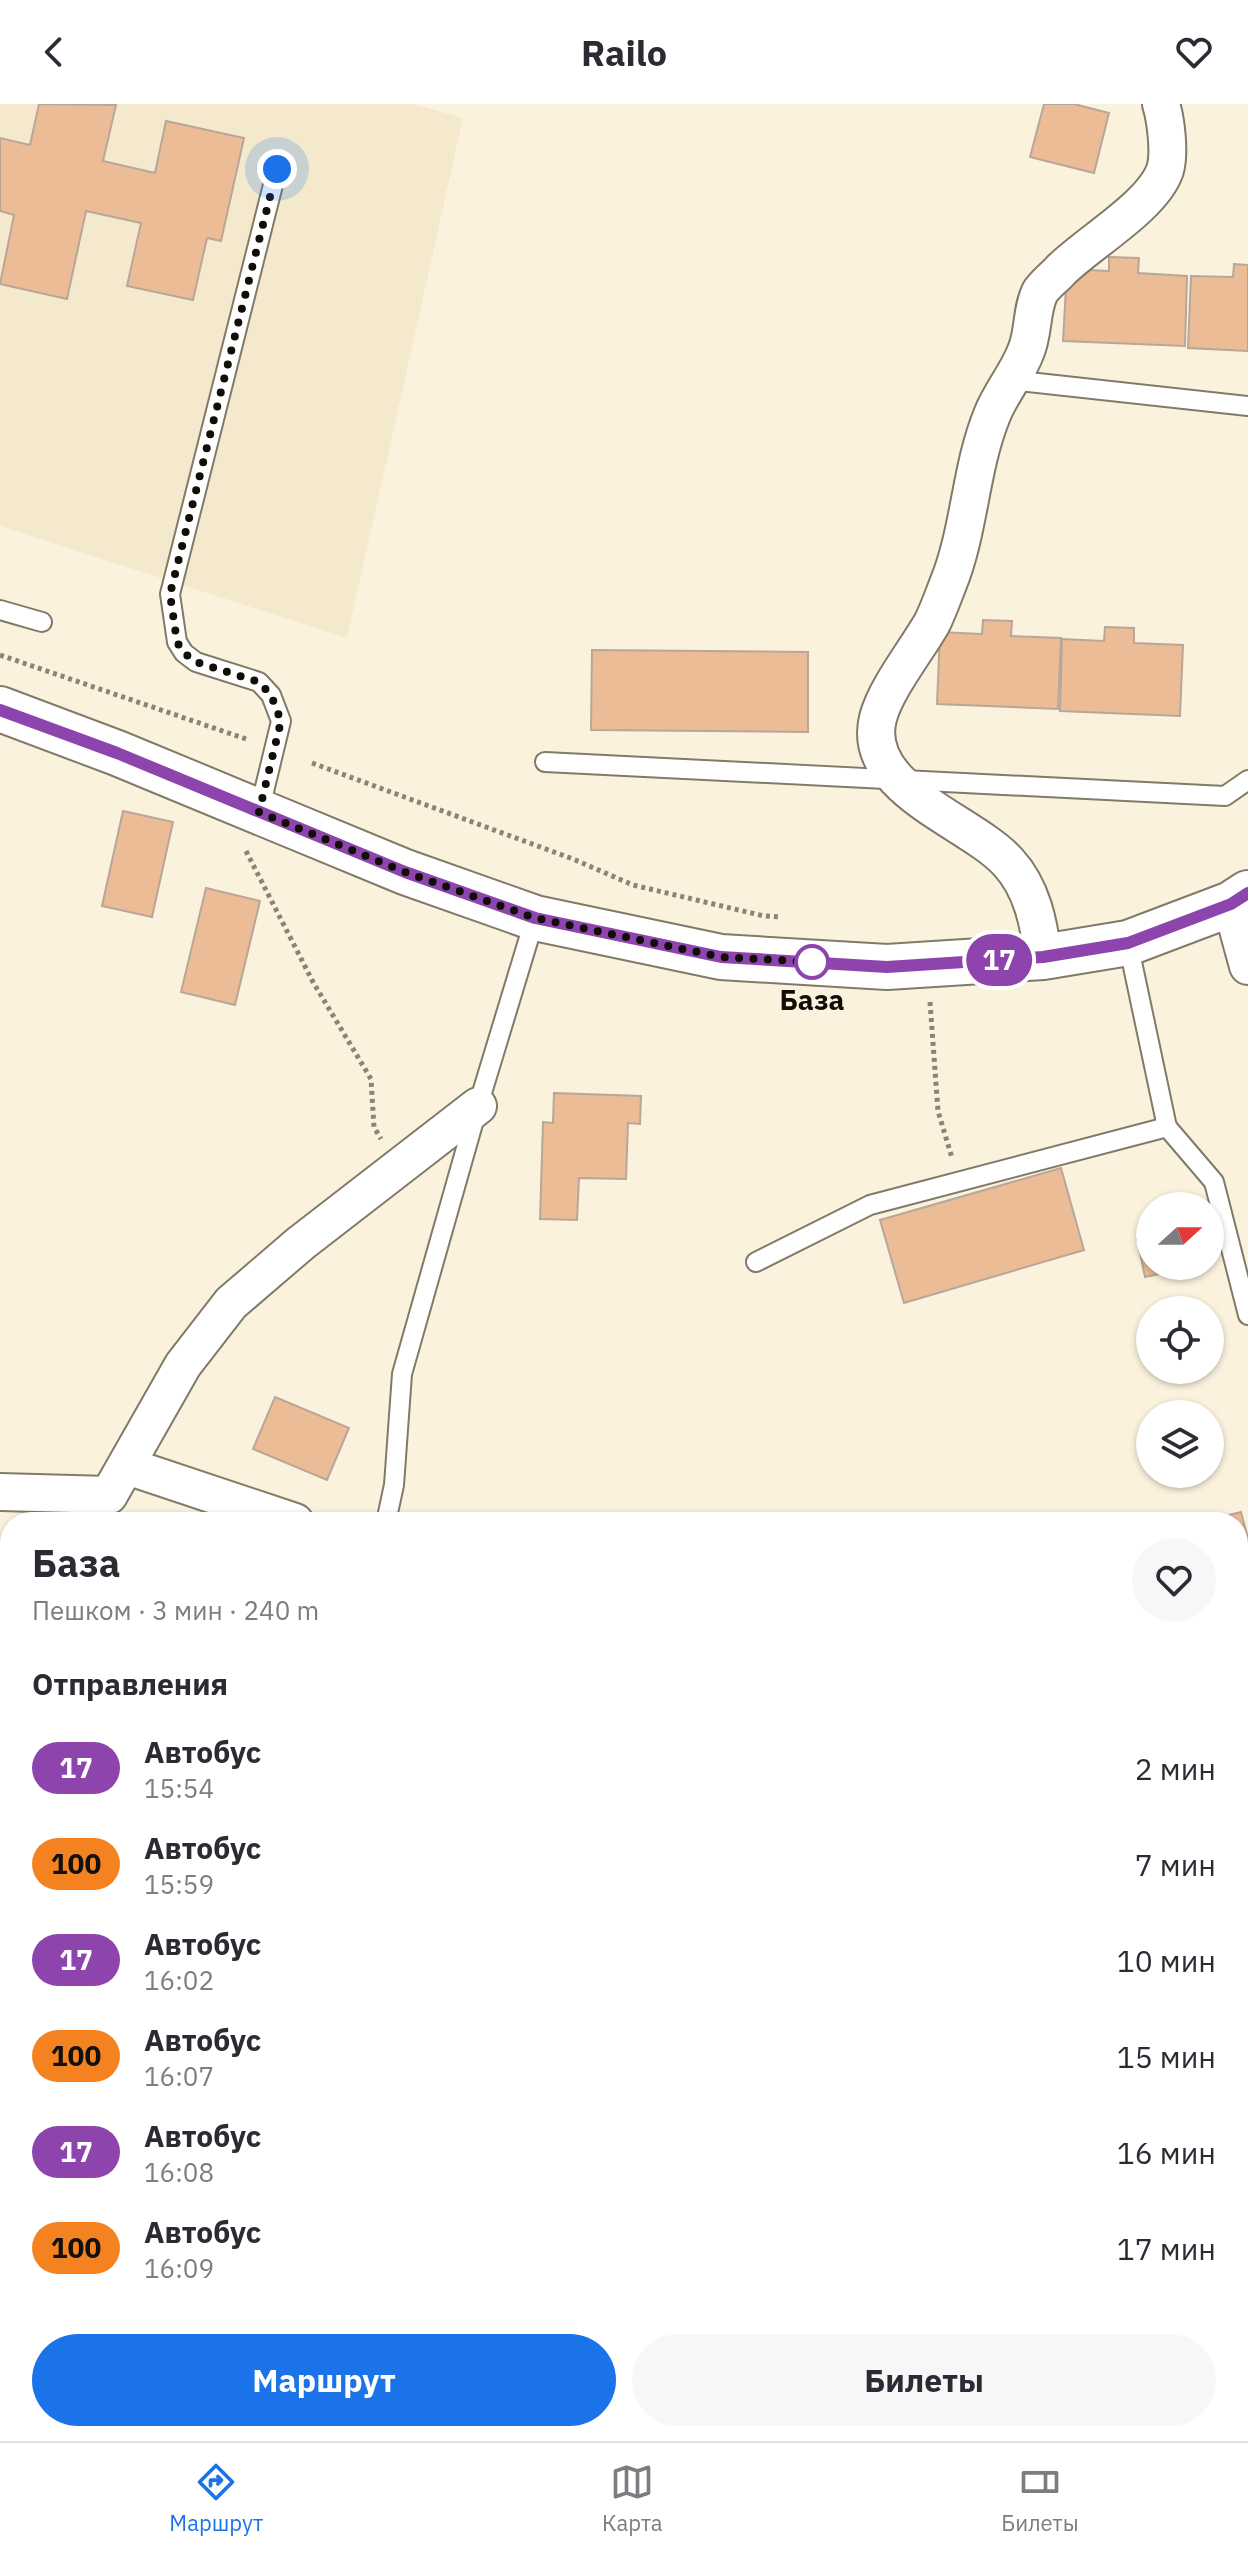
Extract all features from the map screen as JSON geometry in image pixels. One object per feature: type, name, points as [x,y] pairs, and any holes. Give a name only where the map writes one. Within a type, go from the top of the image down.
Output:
[{"type":"street","points":[[1043,957],[1036,913],[1026,888],[1008,862],[897,780],[888,770],[878,744],[878,719],[899,674],[933,622],[950,581],[992,415],[1027,349],[1032,317],[1041,291],[1076,256],[1133,211],[1165,170],[1167,136],[1161,104]]},
{"type":"street","points":[[0,709],[250,827],[405,872],[535,918],[721,957],[887,967],[1043,957],[1128,943],[1242,903],[1248,966]]},
{"type":"street","points":[[114,1495],[183,1365],[231,1303],[301,1243],[478,1106]]},
{"type":"street","points":[[0,1492],[114,1495],[228,1512]]},
{"type":"lane","points":[[250,827],[281,721],[271,695],[259,682],[196,662],[184,653],[177,642],[170,594],[277,169]]},
{"type":"lane","points":[[1010,380],[1248,406]]},
{"type":"lane","points":[[0,610],[42,622]]},
{"type":"lane","points":[[545,762],[1225,796],[1248,780]]},
{"type":"lane","points":[[388,1512],[394,1485],[402,1374],[535,918]]},
{"type":"lane","points":[[1128,943],[1167,1127],[1214,1182],[1248,1315]]},
{"type":"lane","points":[[756,1262],[870,1205],[1167,1127]]},
{"type":"path","points":[[0,655],[255,742]]},
{"type":"path","points":[[312,763],[573,859],[633,885],[764,916],[794,918]]},
{"type":"path","points":[[250,827],[313,982],[371,1079],[374,1127],[398,1167]]},
{"type":"path","points":[[929,987],[938,1111],[960,1182]]},
{"type":"shaded area","points":[[0,104],[413,104],[463,118],[347,638],[0,526]]},
{"type":"building","points":[[39,104],[116,105],[103,161],[155,173],[166,121],[244,138],[221,241],[207,238],[193,300],[127,286],[141,223],[86,211],[67,299],[0,284],[14,215],[0,211],[0,138],[30,145]]},
{"type":"building","points":[[1044,104],[1074,104],[1109,113],[1094,173],[1030,157]]},
{"type":"building","points":[[1109,257],[1139,258],[1138,273],[1187,276],[1185,346],[1063,341],[1067,269],[1109,271]]},
{"type":"building","points":[[1234,264],[1248,265],[1248,351],[1188,348],[1191,276],[1233,277]]},
{"type":"building","points":[[983,620],[1012,621],[1011,636],[1061,638],[1058,709],[937,704],[940,632],[982,634]]},
{"type":"building","points":[[1105,627],[1134,628],[1134,643],[1183,645],[1180,716],[1060,711],[1062,639],[1104,641]]},
{"type":"building","points":[[592,650],[808,652],[808,732],[591,730]]},
{"type":"building","points":[[123,811],[173,822],[152,917],[102,906]]},
{"type":"building","points":[[206,888],[260,901],[235,1005],[181,992]]},
{"type":"building","points":[[554,1093],[641,1096],[640,1124],[628,1123],[626,1179],[579,1178],[577,1220],[540,1219],[543,1122],[553,1123]]},
{"type":"building","points":[[1061,1168],[1084,1250],[904,1303],[880,1220]]},
{"type":"building","points":[[275,1397],[349,1428],[327,1480],[253,1449]]},
{"type":"bus line","name":"17","points":[[0,710],[117,753],[405,872],[535,918],[721,957],[887,967],[1043,957],[1128,943],[1231,904],[1248,893]]},
{"type":"place","name":"База","points":[[812,962]]},
{"type":"route","points":[[277,169],[170,594],[177,642],[184,653],[196,662],[259,682],[271,695],[281,721],[259,812],[405,872],[535,918],[721,957],[812,962]]}]
